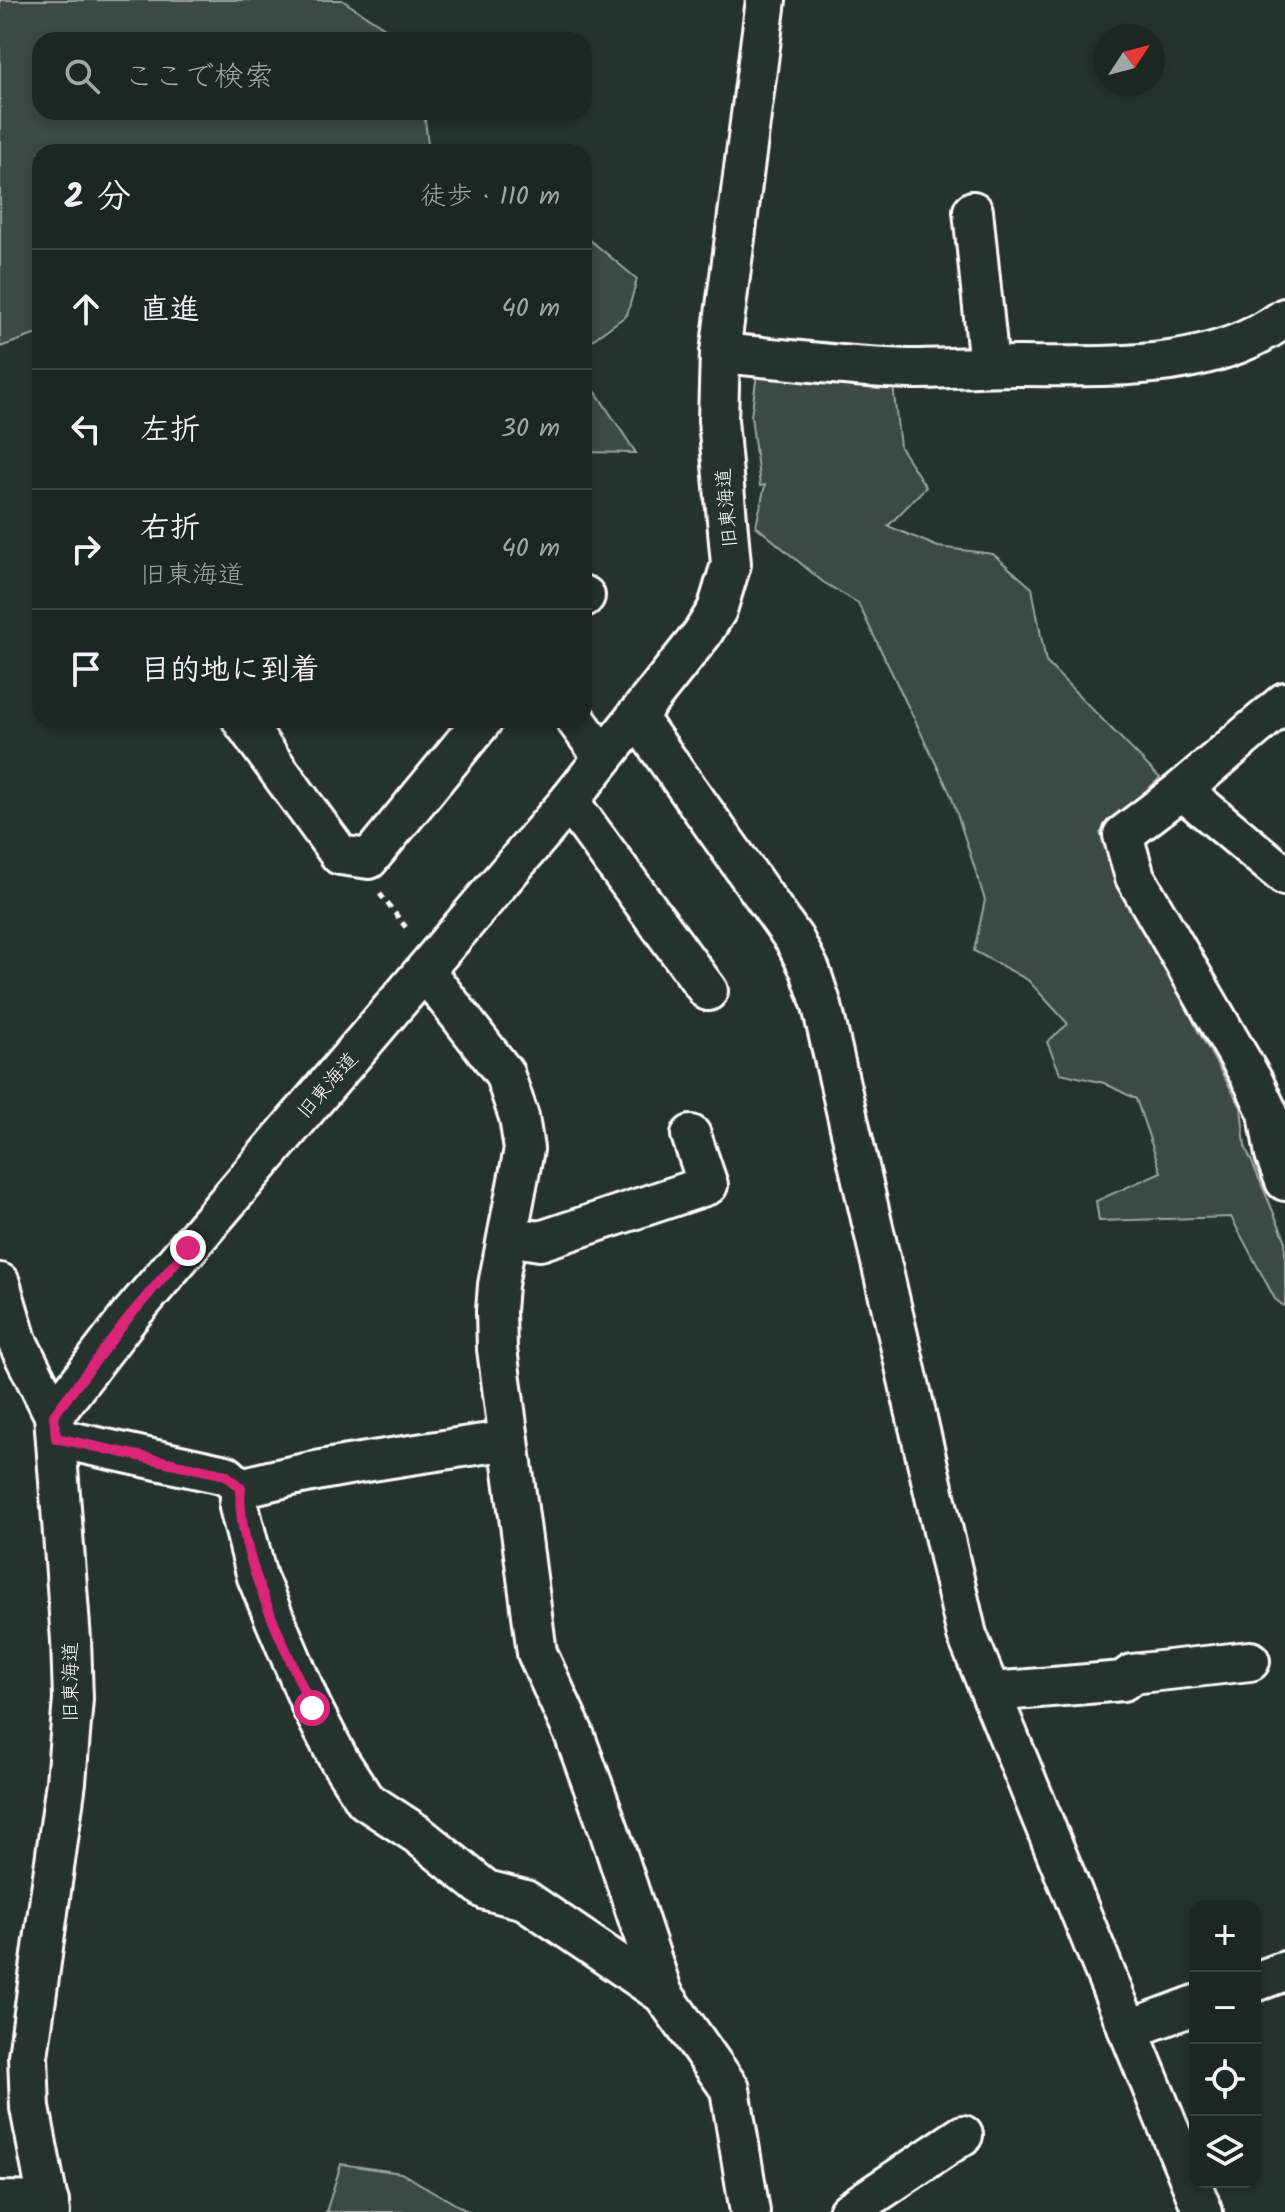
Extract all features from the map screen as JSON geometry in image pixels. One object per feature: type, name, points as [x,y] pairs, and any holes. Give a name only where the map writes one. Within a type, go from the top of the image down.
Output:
[{"type":"street","name":"旧東海道","points":[[50,2207],[30,2108],[28,2056],[66,1782],[73,1699],[55,1427],[129,1317],[569,801],[702,634],[717,610],[731,564],[718,420],[720,353],[766,0]]},
{"type":"street","points":[[973,211],[989,366]]},
{"type":"street","points":[[720,353],[907,369],[1140,366],[1200,354],[1235,343],[1266,331],[1285,318]]},
{"type":"street","points":[[1282,1164],[1259,1093],[1135,877],[1123,835],[1182,790],[1285,702]]},
{"type":"street","points":[[636,716],[794,939],[810,970],[822,1006],[967,1635],[1203,2212]]},
{"type":"street","points":[[237,728],[340,855],[369,859],[476,728]]},
{"type":"street","points":[[582,728],[603,757]]},
{"type":"street","points":[[1182,790],[1285,876]]},
{"type":"street","points":[[569,801],[708,991]]},
{"type":"street","points":[[430,965],[504,1073],[519,1117],[524,1149],[496,1311],[497,1349],[537,1653],[574,1734],[603,1811],[663,1994],[730,2089],[750,2212]]},
{"type":"street","points":[[508,1236],[540,1241],[708,1185],[691,1135]]},
{"type":"street","points":[[0,1283],[17,1341],[55,1427],[226,1475],[241,1488]]},
{"type":"street","points":[[241,1488],[270,1480],[509,1440]]},
{"type":"street","points":[[241,1488],[239,1507],[257,1577],[312,1708],[339,1760],[365,1800],[417,1834],[486,1890],[525,1900],[663,1994]]},
{"type":"street","points":[[992,1692],[1123,1681],[1132,1674],[1250,1661]]},
{"type":"street","points":[[1261,1980],[1285,1971]]},
{"type":"street","points":[[1128,2030],[1189,2007]]},
{"type":"street","points":[[848,2212],[963,2135]]},
{"type":"street","points":[[0,2201],[50,2207]]},
{"type":"path","points":[[364,858],[366,875],[430,965]]},
{"type":"shaded area","points":[[0,0],[342,0],[391,32],[32,32],[32,120],[425,120],[428,144],[32,144],[32,336],[0,347]]},
{"type":"shaded area","points":[[592,242],[637,279],[627,315],[592,340]]},
{"type":"shaded area","points":[[757,374],[893,385],[900,447],[926,487],[888,526],[938,547],[993,554],[1032,588],[1046,662],[1160,778],[1100,833],[1197,1029],[1241,1107],[1245,1146],[1285,1239],[1285,1307],[1275,1299],[1231,1217],[1099,1221],[1096,1201],[1161,1172],[1136,1099],[1104,1083],[1060,1073],[1047,1042],[1068,1024],[1028,980],[974,951],[985,900],[951,795],[858,603],[823,582],[756,526],[765,485],[760,486],[751,416]]},
{"type":"shaded area","points":[[592,386],[636,453],[592,452]]},
{"type":"shaded area","points":[[341,2164],[401,2173],[469,2212],[326,2212]]},
{"type":"route","points":[[188,1248],[129,1317],[54,1415],[56,1438],[226,1475],[241,1488],[239,1507],[257,1577],[312,1708]]}]
